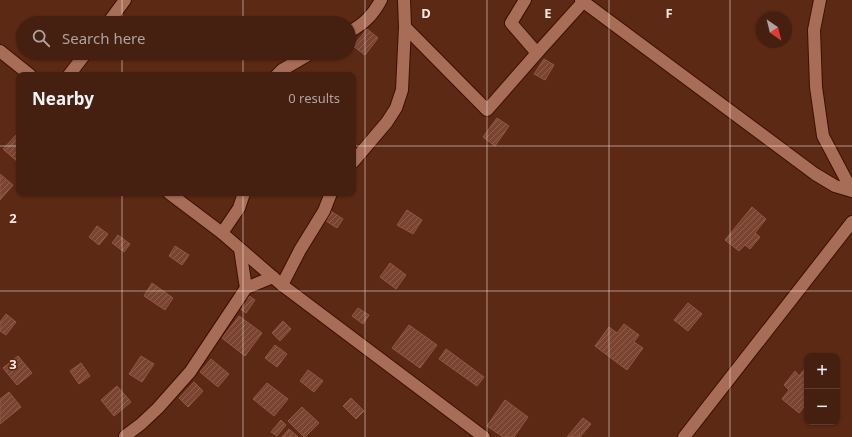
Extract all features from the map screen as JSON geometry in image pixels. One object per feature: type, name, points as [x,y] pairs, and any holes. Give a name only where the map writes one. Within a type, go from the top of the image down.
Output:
[{"type":"street","points":[[113,16],[125,0]]},
{"type":"street","points":[[356,28],[370,18],[381,0]]},
{"type":"street","points":[[356,158],[387,122],[396,108],[402,90],[406,27],[404,0]]},
{"type":"street","points":[[525,0],[511,22],[537,53]]},
{"type":"street","points":[[820,0],[814,30],[816,87],[823,136],[852,191]]},
{"type":"street","points":[[406,27],[487,110],[582,1],[815,174],[835,186],[852,191]]},
{"type":"street","points":[[0,51],[26,72]]},
{"type":"street","points":[[71,72],[81,60]]},
{"type":"street","points":[[280,72],[299,60]]},
{"type":"street","points":[[173,196],[222,233],[278,281],[484,437]]},
{"type":"street","points":[[222,233],[239,208],[243,196]]},
{"type":"street","points":[[246,288],[278,281],[300,250],[324,211],[330,196]]},
{"type":"street","points":[[684,437],[852,222]]},
{"type":"street","points":[[125,436],[141,424],[158,408],[190,372],[246,288],[240,249]]},
{"type":"building","points":[[367,29],[378,38],[365,55],[356,48],[356,42]]},
{"type":"building","points":[[544,59],[554,65],[545,80],[534,74]]},
{"type":"building","points":[[497,118],[509,126],[495,146],[483,137]]},
{"type":"building","points":[[16,135],[16,160],[3,149]]},
{"type":"building","points":[[0,174],[13,185],[0,200]]},
{"type":"building","points":[[752,207],[766,219],[755,233],[760,237],[750,249],[745,245],[739,251],[725,240]]},
{"type":"building","points":[[329,210],[343,219],[337,228],[323,219]]},
{"type":"building","points":[[407,210],[422,220],[413,234],[397,225]]},
{"type":"building","points":[[97,226],[108,234],[99,245],[89,237]]},
{"type":"building","points":[[118,235],[130,244],[124,252],[112,243]]},
{"type":"building","points":[[175,246],[189,255],[182,265],[169,256]]},
{"type":"building","points":[[390,263],[406,275],[396,289],[380,277]]},
{"type":"building","points":[[152,283],[173,298],[165,310],[144,296]]},
{"type":"building","points":[[248,295],[255,300],[246,313],[239,308]]},
{"type":"building","points":[[688,303],[702,314],[688,331],[674,320]]},
{"type":"building","points":[[358,308],[369,315],[363,324],[352,316]]},
{"type":"building","points":[[6,314],[16,322],[6,335],[0,331],[0,322]]},
{"type":"building","points":[[239,316],[262,333],[245,356],[222,338]]},
{"type":"building","points":[[283,321],[291,329],[280,341],[272,333]]},
{"type":"building","points":[[624,324],[639,335],[634,342],[643,348],[627,370],[595,346],[609,327],[617,333]]},
{"type":"building","points":[[409,325],[437,345],[420,368],[392,348]]},
{"type":"building","points":[[275,345],[287,354],[277,367],[265,358]]},
{"type":"building","points":[[446,349],[484,377],[477,386],[439,359]]},
{"type":"building","points":[[18,356],[32,373],[17,385],[3,368]]},
{"type":"building","points":[[141,356],[154,364],[142,382],[129,374]]},
{"type":"building","points":[[211,359],[229,374],[218,387],[200,372]]},
{"type":"building","points":[[81,363],[90,376],[79,384],[70,371]]},
{"type":"building","points":[[308,370],[323,381],[314,392],[300,381]]},
{"type":"building","points":[[804,370],[804,407],[799,413],[782,399],[789,390],[784,385],[795,371],[799,376]]},
{"type":"building","points":[[194,382],[203,391],[188,407],[179,398]]},
{"type":"building","points":[[267,383],[288,399],[274,416],[253,399]]},
{"type":"building","points":[[117,386],[131,402],[114,416],[101,400]]},
{"type":"building","points":[[9,392],[21,407],[0,424],[0,399]]},
{"type":"building","points":[[351,398],[364,411],[356,419],[343,406]]},
{"type":"building","points":[[505,400],[528,417],[514,437],[503,437],[487,426]]},
{"type":"building","points":[[302,407],[319,423],[305,437],[288,421]]},
{"type":"building","points":[[583,418],[591,424],[580,437],[567,437]]},
{"type":"building","points":[[281,420],[286,425],[277,436],[271,432]]},
{"type":"building","points":[[289,429],[298,437],[282,437]]}]
